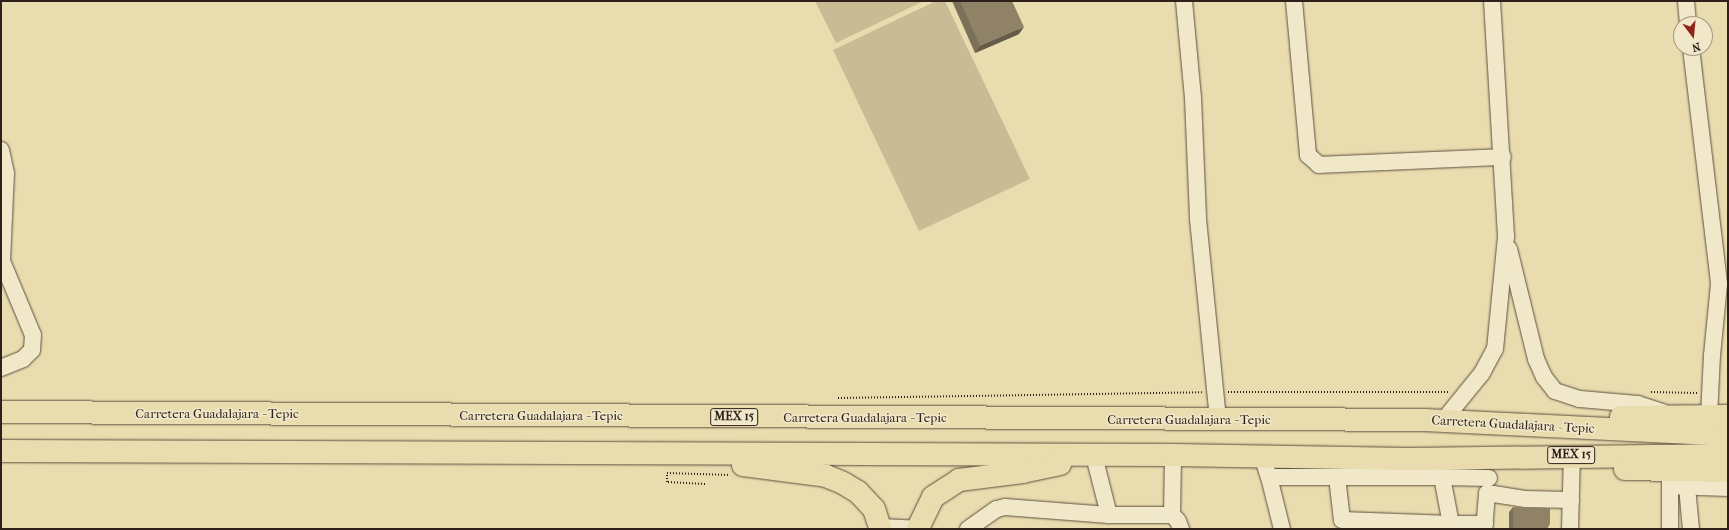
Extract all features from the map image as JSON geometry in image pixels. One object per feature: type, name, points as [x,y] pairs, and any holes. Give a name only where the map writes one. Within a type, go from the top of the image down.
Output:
[{"type":"highway","name":"Carretera Guadalajara - Tepic","points":[[1,412],[1443,421],[1728,435]]},
{"type":"highway","points":[[1466,422],[1719,416]]},
{"type":"highway","name":"Carretera Guadalajara - Tepic","points":[[1,451],[1262,456],[1408,459],[1489,476],[1519,457],[1572,461],[1728,455]]},
{"type":"highway","points":[[713,455],[763,469],[826,476],[843,483],[858,492],[874,509],[880,528]]},
{"type":"highway","points":[[920,529],[933,498],[958,480],[1053,467],[1090,456]]},
{"type":"highway","points":[[1572,461],[1670,478],[1728,471]]},
{"type":"lane","points":[[1184,1],[1193,98],[1198,219],[1218,420]]},
{"type":"lane","points":[[1294,1],[1308,155],[1319,165],[1503,157]]},
{"type":"lane","points":[[1443,421],[1482,373],[1495,349],[1506,236],[1503,157],[1492,1]]},
{"type":"lane","points":[[1686,1],[1687,16]]},
{"type":"lane","points":[[1692,56],[1722,257],[1712,355],[1719,416]]},
{"type":"lane","points":[[1,150],[6,173],[2,262],[33,335],[32,350],[23,359],[1,368]]},
{"type":"lane","points":[[1506,236],[1536,359],[1544,377],[1556,391],[1580,399],[1638,404],[1672,416]]},
{"type":"lane","points":[[1719,284],[1728,299]]},
{"type":"lane","points":[[1172,515],[1173,455]]},
{"type":"lane","points":[[1090,456],[1109,515]]},
{"type":"lane","points":[[1262,456],[1269,477],[1282,529]]},
{"type":"lane","points":[[1570,529],[1572,461]]},
{"type":"lane","points":[[1269,477],[1489,476],[1525,499],[1571,500]]},
{"type":"lane","points":[[1337,477],[1342,525],[1451,524],[1484,526],[1489,476]]},
{"type":"lane","points":[[1442,477],[1451,524]]},
{"type":"lane","points":[[1670,529],[1670,478],[1687,487],[1728,488]]},
{"type":"lane","points":[[1687,487],[1690,529]]},
{"type":"lane","points":[[968,529],[997,509],[1005,508],[1109,515],[1172,515],[1178,521],[1181,529]]},
{"type":"lane","points":[[880,528],[920,529]]},
{"type":"path","points":[[832,398],[1215,392],[1453,392]]},
{"type":"path","points":[[667,473],[667,482],[705,484]]},
{"type":"shaded area","points":[[815,1],[924,1],[836,43]]},
{"type":"shaded area","points":[[936,1],[945,1],[1030,179],[919,231],[833,50]]},
{"type":"building","points":[[960,1],[1012,1],[1024,27],[980,46]]},
{"type":"building","points":[[1513,507],[1550,508],[1550,524],[1547,529],[1513,529]]}]
